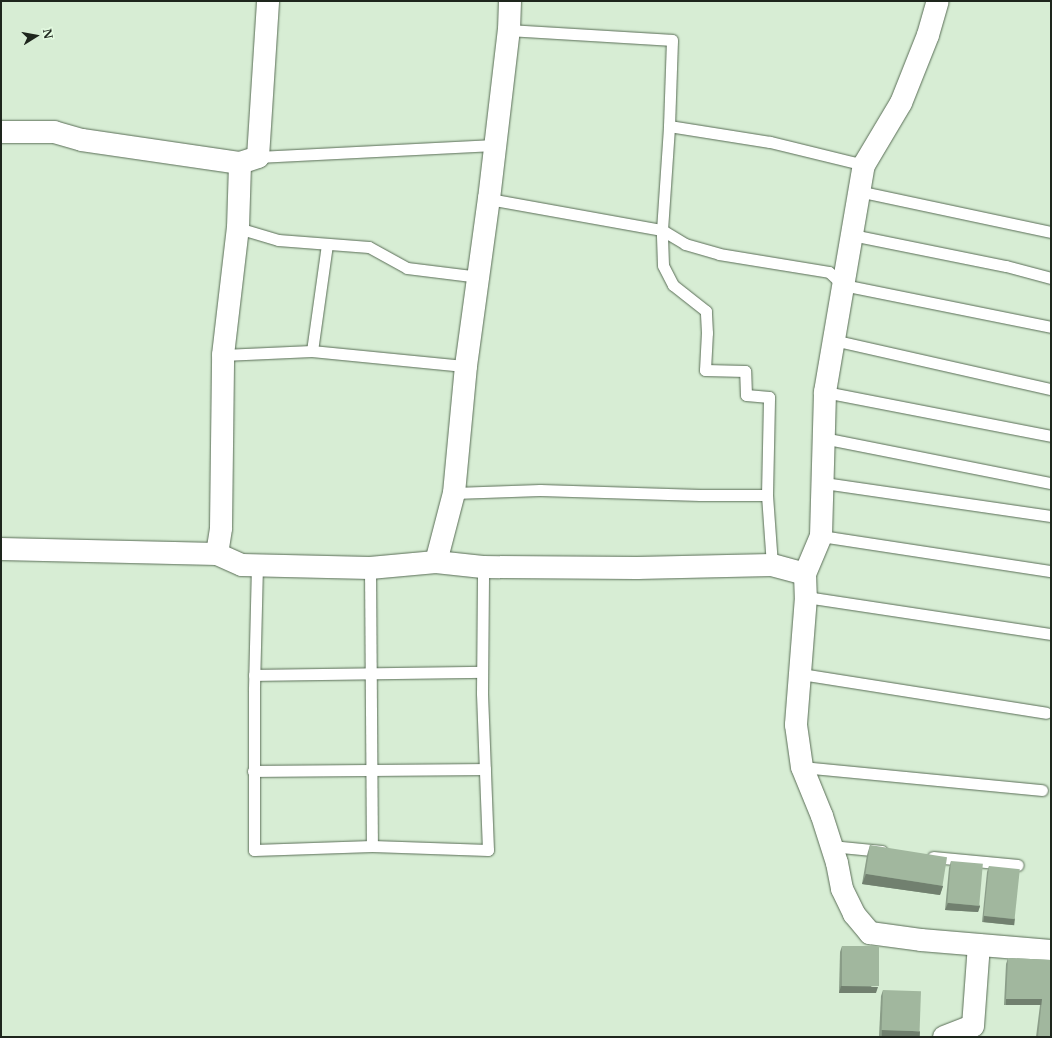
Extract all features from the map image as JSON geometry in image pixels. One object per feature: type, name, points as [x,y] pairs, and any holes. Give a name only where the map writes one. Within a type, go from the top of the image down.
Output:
[{"type":"street","points":[[217,554],[221,528],[223,355],[238,228],[249,160],[268,1]]},
{"type":"street","points":[[436,562],[454,493],[466,366],[480,277],[494,145],[509,30],[510,1]]},
{"type":"street","points":[[938,1],[928,35],[901,103],[864,165],[858,191],[852,235],[825,392],[823,438],[824,483],[821,536],[804,574],[806,597],[796,725],[802,767],[822,816],[837,863],[842,889],[854,914],[870,933],[921,940],[1051,951]]},
{"type":"street","points":[[1,132],[54,132],[82,140],[249,160]]},
{"type":"street","points":[[1,549],[217,554],[242,565],[370,568],[436,562],[483,567],[637,568],[772,565],[804,574]]},
{"type":"street","points":[[944,1037],[973,1026],[979,945]]},
{"type":"lane","points":[[509,30],[672,40],[669,126],[662,230],[663,265],[673,285],[706,311],[707,333],[704,370],[745,371],[746,395],[769,397],[767,495],[772,565]]},
{"type":"lane","points":[[669,126],[770,142],[864,165]]},
{"type":"lane","points":[[249,160],[494,145]]},
{"type":"lane","points":[[858,191],[1051,232]]},
{"type":"lane","points":[[489,199],[662,230],[685,244],[718,254],[829,272],[843,285],[1051,327]]},
{"type":"lane","points":[[238,228],[278,240],[369,247],[407,268],[480,277]]},
{"type":"lane","points":[[852,235],[1006,266],[1051,278]]},
{"type":"lane","points":[[312,351],[327,244]]},
{"type":"lane","points":[[833,340],[1051,389]]},
{"type":"lane","points":[[223,355],[312,351],[466,366]]},
{"type":"lane","points":[[825,392],[1051,436]]},
{"type":"lane","points":[[823,438],[1051,483]]},
{"type":"lane","points":[[824,483],[1051,516]]},
{"type":"lane","points":[[454,493],[540,490],[700,495],[767,495]]},
{"type":"lane","points":[[821,536],[1051,571]]},
{"type":"lane","points":[[257,565],[254,675],[254,850],[372,846],[488,850],[482,672],[483,567]]},
{"type":"lane","points":[[370,568],[372,846]]},
{"type":"lane","points":[[806,597],[1051,634]]},
{"type":"lane","points":[[254,675],[482,672]]},
{"type":"lane","points":[[801,674],[1046,713]]},
{"type":"lane","points":[[802,767],[1042,790]]},
{"type":"lane","points":[[253,771],[485,769]]},
{"type":"lane","points":[[831,846],[893,852]]},
{"type":"lane","points":[[924,856],[1018,865]]},
{"type":"building","points":[[870,845],[947,857],[943,886],[865,874]]},
{"type":"building","points":[[951,861],[983,864],[979,906],[947,903]]},
{"type":"building","points":[[989,866],[1020,869],[1015,919],[984,916]]},
{"type":"building","points":[[842,946],[879,946],[879,986],[842,986]]},
{"type":"building","points":[[1008,958],[1051,960],[1051,1037],[1038,1037],[1042,999],[1006,999]]},
{"type":"building","points":[[883,990],[921,991],[920,1031],[882,1030]]}]
